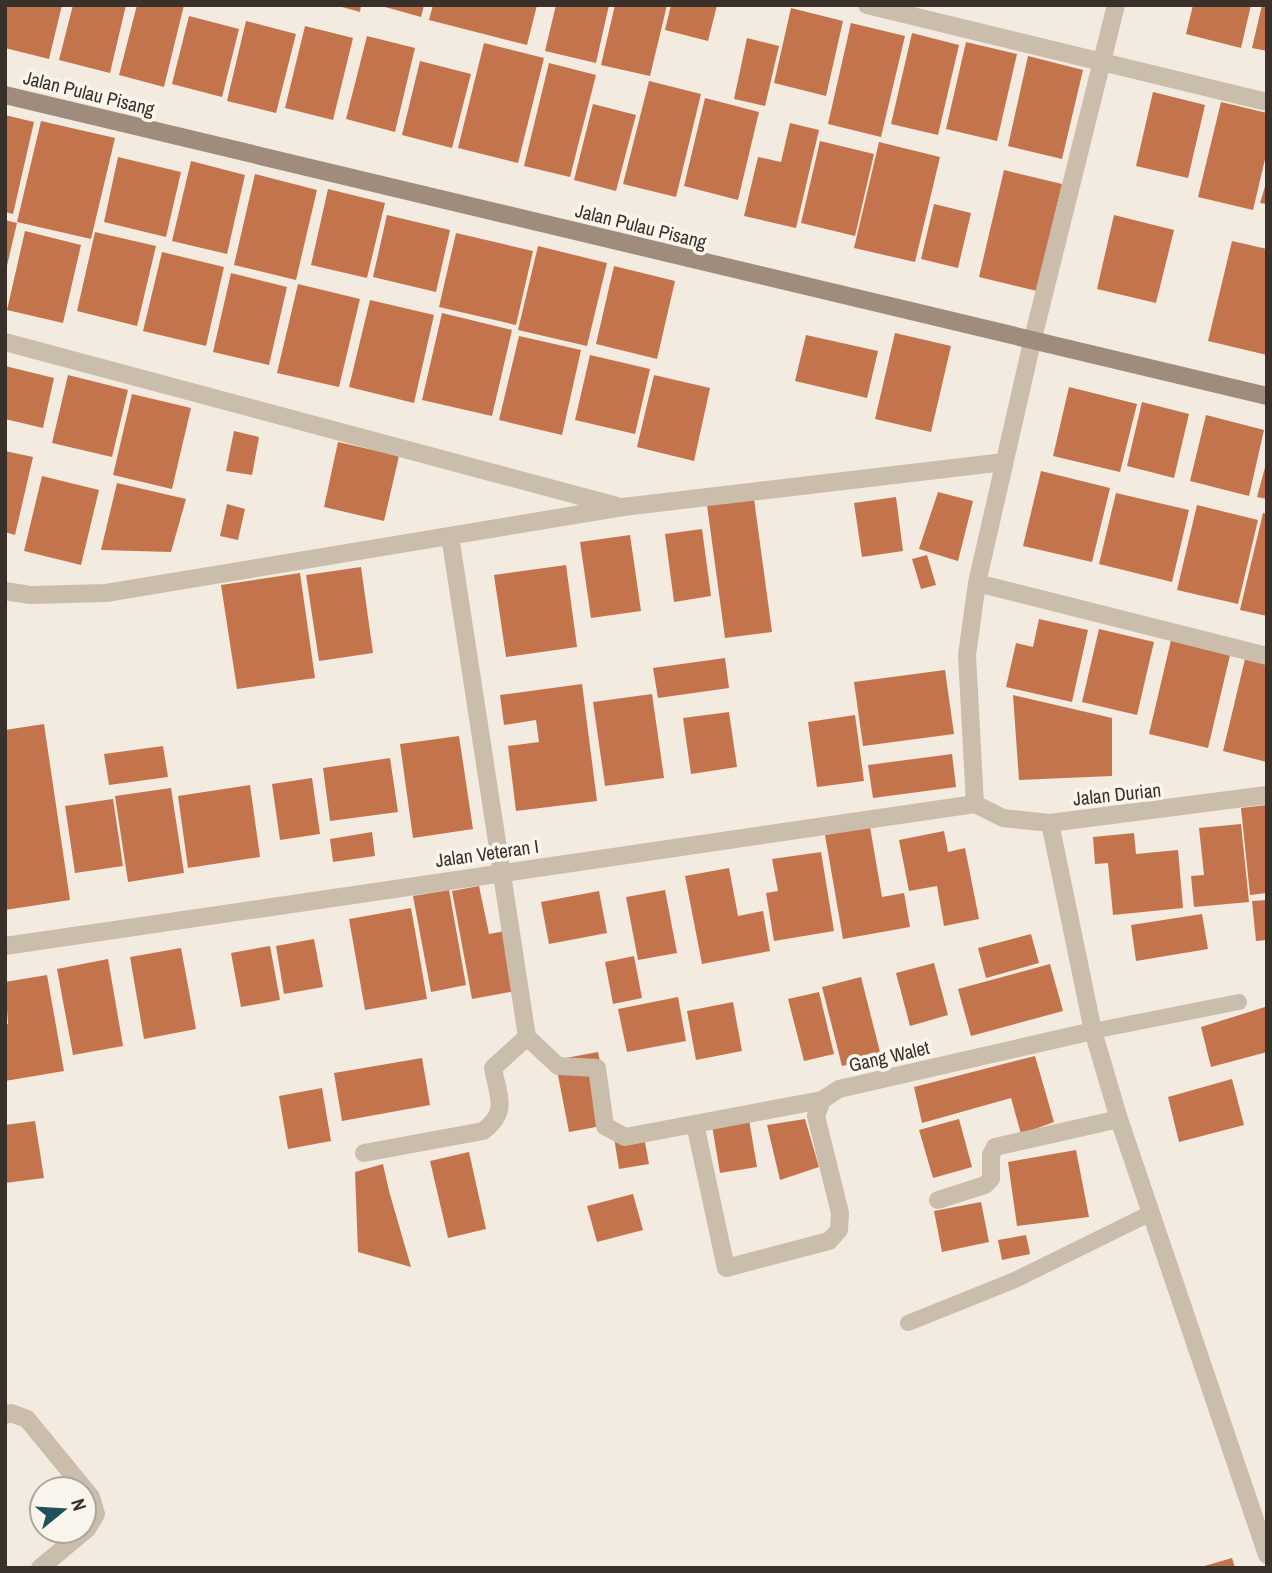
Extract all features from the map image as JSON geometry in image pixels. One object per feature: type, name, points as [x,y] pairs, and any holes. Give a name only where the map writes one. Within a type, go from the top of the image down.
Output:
[{"type":"street","points":[[867,5],[1267,102]]},
{"type":"street","points":[[975,804],[967,655],[977,583],[1032,342],[1116,5]]},
{"type":"street","name":"Jalan Pulau Pisang","points":[[5,95],[1267,396]]},
{"type":"street","points":[[5,342],[623,508]]},
{"type":"street","points":[[5,591],[30,595],[106,593],[623,508],[1004,462]]},
{"type":"street","points":[[364,1153],[483,1131],[496,1122],[501,1110],[493,1068],[527,1037],[450,536]]},
{"type":"street","points":[[977,583],[1267,656]]},
{"type":"street","name":"Jalan Durian","points":[[975,804],[1003,818],[1050,822],[1267,795]]},
{"type":"street","name":"Jalan Veteran I","points":[[5,946],[975,804]]},
{"type":"street","points":[[1050,822],[1093,1031],[1119,1119],[1267,1555]]},
{"type":"street","name":"Gang Walet","points":[[527,1037],[558,1066],[597,1068],[605,1126],[625,1137],[822,1100],[839,1089],[1093,1031]]},
{"type":"street","points":[[695,1124],[726,1268],[829,1241],[839,1230],[840,1213],[816,1116],[822,1100]]},
{"type":"street","points":[[937,1200],[985,1185],[991,1179],[991,1155],[995,1147],[1119,1119]]},
{"type":"street","points":[[5,1415],[11,1413],[27,1419],[92,1497],[96,1514],[87,1529],[40,1568]]},
{"type":"lane","points":[[1093,1031],[1238,1002]]},
{"type":"lane","points":[[908,1323],[1015,1280],[1151,1213]]},
{"type":"building","points":[[5,5],[62,5],[49,59],[5,48]]},
{"type":"building","points":[[73,5],[126,5],[110,73],[59,60]]},
{"type":"building","points":[[137,5],[184,5],[164,87],[119,75]]},
{"type":"building","points":[[335,5],[361,5],[360,12]]},
{"type":"building","points":[[378,5],[424,5],[421,17]]},
{"type":"building","points":[[433,5],[537,5],[527,45],[429,20]]},
{"type":"building","points":[[556,5],[609,5],[596,63],[545,51]]},
{"type":"building","points":[[615,5],[667,5],[650,76],[601,65]]},
{"type":"building","points":[[671,5],[717,5],[708,41],[665,30]]},
{"type":"building","points":[[1193,5],[1251,5],[1241,48],[1186,34]]},
{"type":"building","points":[[1262,5],[1267,5],[1267,51],[1252,48]]},
{"type":"building","points":[[791,8],[843,21],[826,96],[774,83]]},
{"type":"building","points":[[189,16],[239,29],[222,97],[172,84]]},
{"type":"building","points":[[246,21],[296,34],[276,113],[227,101]]},
{"type":"building","points":[[851,23],[905,36],[881,137],[828,124]]},
{"type":"building","points":[[305,26],[353,38],[333,120],[285,108]]},
{"type":"building","points":[[912,33],[959,45],[938,135],[891,124]]},
{"type":"building","points":[[367,36],[415,48],[395,132],[346,119]]},
{"type":"building","points":[[747,38],[779,46],[765,106],[734,99]]},
{"type":"building","points":[[966,42],[1017,54],[997,141],[946,129]]},
{"type":"building","points":[[484,43],[544,58],[518,163],[458,148]]},
{"type":"building","points":[[1028,56],[1083,70],[1062,159],[1008,146]]},
{"type":"building","points":[[420,61],[471,74],[452,148],[402,135]]},
{"type":"building","points":[[549,63],[596,75],[570,177],[524,166]]},
{"type":"building","points":[[649,81],[701,94],[676,197],[623,184]]},
{"type":"building","points":[[1153,92],[1205,105],[1188,178],[1136,166]]},
{"type":"building","points":[[705,98],[759,112],[738,200],[684,186]]},
{"type":"building","points":[[1221,102],[1267,113],[1267,151],[1253,210],[1198,197]]},
{"type":"building","points":[[593,104],[636,115],[616,191],[574,180]]},
{"type":"building","points":[[5,115],[34,122],[13,214],[5,212]]},
{"type":"building","points":[[41,121],[115,138],[91,239],[17,222]]},
{"type":"building","points":[[790,123],[819,130],[796,228],[744,216],[758,157],[781,162]]},
{"type":"building","points":[[820,141],[874,154],[855,236],[801,223]]},
{"type":"building","points":[[879,142],[940,157],[915,262],[854,248]]},
{"type":"building","points":[[118,157],[181,172],[166,237],[104,222]]},
{"type":"building","points":[[191,161],[245,175],[227,254],[172,241]]},
{"type":"building","points":[[1004,170],[1062,184],[1037,291],[979,277]]},
{"type":"building","points":[[255,174],[317,190],[296,280],[234,265]]},
{"type":"building","points":[[1267,180],[1267,204],[1260,203]]},
{"type":"building","points":[[328,189],[385,203],[367,278],[311,265]]},
{"type":"building","points":[[934,204],[971,213],[958,268],[921,259]]},
{"type":"building","points":[[387,215],[450,230],[436,292],[373,277]]},
{"type":"building","points":[[1114,215],[1174,230],[1156,303],[1097,289]]},
{"type":"building","points":[[5,220],[17,223],[6,270],[5,270]]},
{"type":"building","points":[[25,231],[81,245],[63,323],[7,310]]},
{"type":"building","points":[[95,232],[156,246],[137,326],[77,311]]},
{"type":"building","points":[[456,233],[533,251],[516,325],[439,307]]},
{"type":"building","points":[[1232,241],[1267,249],[1267,355],[1208,341]]},
{"type":"building","points":[[538,246],[607,263],[587,346],[518,330]]},
{"type":"building","points":[[162,252],[224,267],[206,346],[143,331]]},
{"type":"building","points":[[614,266],[675,281],[657,359],[596,344]]},
{"type":"building","points":[[231,273],[287,287],[269,365],[213,352]]},
{"type":"building","points":[[298,284],[360,299],[339,387],[277,373]]},
{"type":"building","points":[[370,300],[434,315],[414,403],[349,387]]},
{"type":"building","points":[[442,313],[512,330],[492,416],[422,400]]},
{"type":"building","points":[[895,333],[951,346],[931,432],[875,419]]},
{"type":"building","points":[[806,335],[878,351],[867,398],[795,381]]},
{"type":"building","points":[[519,336],[581,350],[562,435],[499,420]]},
{"type":"building","points":[[590,355],[650,369],[635,434],[575,420]]},
{"type":"building","points":[[5,366],[54,378],[43,428],[5,419]]},
{"type":"building","points":[[68,375],[128,390],[112,457],[52,443]]},
{"type":"building","points":[[654,375],[710,388],[694,461],[637,447]]},
{"type":"building","points":[[1069,387],[1137,404],[1120,472],[1053,456]]},
{"type":"building","points":[[132,394],[191,408],[172,489],[113,475]]},
{"type":"building","points":[[1142,402],[1189,414],[1174,478],[1127,466]]},
{"type":"building","points":[[1206,415],[1264,430],[1249,496],[1190,481]]},
{"type":"building","points":[[234,431],[259,437],[252,475],[226,471]]},
{"type":"building","points":[[338,442],[399,456],[384,521],[324,507]]},
{"type":"building","points":[[5,451],[33,457],[15,535],[5,532]]},
{"type":"building","points":[[1267,460],[1267,499],[1257,497]]},
{"type":"building","points":[[1041,471],[1110,488],[1092,562],[1023,546]]},
{"type":"building","points":[[42,476],[99,490],[81,565],[24,551]]},
{"type":"building","points":[[117,483],[186,499],[171,552],[101,550]]},
{"type":"building","points":[[938,492],[973,501],[958,561],[919,549]]},
{"type":"building","points":[[1116,493],[1189,510],[1172,582],[1099,564]]},
{"type":"building","points":[[896,497],[903,551],[862,557],[854,503]]},
{"type":"building","points":[[754,499],[772,632],[725,638],[707,505]]},
{"type":"building","points":[[227,504],[245,509],[238,540],[220,536]]},
{"type":"building","points":[[1197,505],[1258,520],[1238,604],[1177,590]]},
{"type":"building","points":[[1263,513],[1267,514],[1267,616],[1240,610]]},
{"type":"building","points":[[702,529],[711,596],[674,602],[665,534]]},
{"type":"building","points":[[630,535],[641,611],[591,618],[580,542]]},
{"type":"building","points":[[927,555],[936,585],[921,589],[912,559]]},
{"type":"building","points":[[566,565],[577,647],[506,657],[494,575]]},
{"type":"building","points":[[361,567],[373,653],[319,661],[306,575]]},
{"type":"building","points":[[300,573],[315,678],[237,689],[221,585]]},
{"type":"building","points":[[1039,619],[1088,630],[1072,702],[1006,687],[1016,643],[1033,647]]},
{"type":"building","points":[[1099,629],[1154,642],[1137,715],[1082,702]]},
{"type":"building","points":[[1172,636],[1231,651],[1208,748],[1149,734]]},
{"type":"building","points":[[725,658],[729,688],[658,698],[653,668]]},
{"type":"building","points":[[1245,659],[1267,664],[1267,762],[1223,751]]},
{"type":"building","points":[[945,670],[954,734],[863,746],[854,682]]},
{"type":"building","points":[[582,684],[597,801],[516,811],[508,746],[539,742],[536,720],[504,725],[500,695]]},
{"type":"building","points":[[652,694],[664,778],[605,786],[593,702]]},
{"type":"building","points":[[1013,695],[1112,718],[1112,776],[1019,780]]},
{"type":"building","points":[[729,712],[737,767],[691,774],[683,718]]},
{"type":"building","points":[[855,715],[864,781],[817,787],[808,722]]},
{"type":"building","points":[[44,724],[70,900],[5,910],[5,730]]},
{"type":"building","points":[[459,736],[473,829],[413,838],[400,744]]},
{"type":"building","points":[[163,746],[168,777],[109,785],[104,754]]},
{"type":"building","points":[[952,754],[956,787],[873,798],[868,765]]},
{"type":"building","points":[[390,758],[398,812],[330,821],[323,768]]},
{"type":"building","points":[[312,778],[320,834],[280,840],[272,784]]},
{"type":"building","points":[[250,785],[260,857],[188,868],[178,796]]},
{"type":"building","points":[[171,788],[184,873],[128,882],[115,796]]},
{"type":"building","points":[[113,799],[123,866],[75,873],[65,806]]},
{"type":"building","points":[[1267,805],[1267,893],[1250,895],[1241,808]]},
{"type":"building","points":[[1241,824],[1249,902],[1194,907],[1191,876],[1204,875],[1199,828]]},
{"type":"building","points":[[870,827],[882,897],[904,893],[910,927],[843,939],[825,835]]},
{"type":"building","points":[[944,831],[948,852],[965,848],[979,919],[944,926],[937,886],[909,891],[899,840]]},
{"type":"building","points":[[372,832],[375,856],[333,862],[330,839]]},
{"type":"building","points":[[1134,833],[1136,854],[1178,850],[1183,908],[1113,915],[1108,863],[1095,864],[1093,837]]},
{"type":"building","points":[[821,852],[834,931],[774,941],[766,893],[778,891],[772,859]]},
{"type":"building","points":[[729,868],[738,916],[763,911],[770,951],[702,964],[685,876]]},
{"type":"building","points":[[479,886],[489,934],[505,931],[516,991],[472,999],[452,891]]},
{"type":"building","points":[[449,890],[466,985],[431,992],[413,896]]},
{"type":"building","points":[[665,890],[677,953],[638,960],[626,897]]},
{"type":"building","points":[[599,891],[607,933],[549,944],[541,902]]},
{"type":"building","points":[[1267,900],[1267,940],[1256,941],[1252,901]]},
{"type":"building","points":[[411,908],[427,999],[365,1010],[349,919]]},
{"type":"building","points":[[1202,914],[1208,949],[1136,961],[1131,925]]},
{"type":"building","points":[[1031,934],[1039,963],[986,978],[978,948]]},
{"type":"building","points":[[314,939],[323,987],[284,994],[276,946]]},
{"type":"building","points":[[270,946],[280,1000],[241,1007],[231,953]]},
{"type":"building","points":[[181,948],[196,1029],[144,1039],[130,957]]},
{"type":"building","points":[[634,956],[642,998],[613,1004],[605,962]]},
{"type":"building","points":[[108,959],[123,1046],[73,1055],[57,969]]},
{"type":"building","points":[[934,963],[948,1015],[910,1026],[896,973]]},
{"type":"building","points":[[1050,964],[1063,1011],[971,1036],[958,989]]},
{"type":"building","points":[[47,975],[64,1071],[5,1081],[5,1024],[8,1024],[5,982]]},
{"type":"building","points":[[861,977],[881,1056],[842,1066],[822,987]]},
{"type":"building","points":[[819,992],[834,1054],[804,1061],[788,999]]},
{"type":"building","points":[[678,997],[686,1041],[627,1052],[618,1009]]},
{"type":"building","points":[[733,1002],[742,1051],[696,1060],[687,1011]]},
{"type":"building","points":[[1265,1007],[1267,1052],[1211,1067],[1201,1027]]},
{"type":"building","points":[[598,1052],[612,1124],[569,1132],[555,1060]]},
{"type":"building","points":[[1035,1056],[1054,1122],[1021,1134],[1011,1098],[922,1123],[914,1087]]},
{"type":"building","points":[[422,1058],[430,1105],[342,1121],[334,1073]]},
{"type":"building","points":[[1232,1079],[1244,1125],[1179,1142],[1168,1097]]},
{"type":"building","points":[[322,1088],[331,1141],[288,1149],[279,1096]]},
{"type":"building","points":[[747,1108],[757,1167],[720,1173],[710,1114]]},
{"type":"building","points":[[805,1119],[819,1167],[780,1180],[767,1125]]},
{"type":"building","points":[[959,1119],[972,1167],[933,1178],[919,1130]]},
{"type":"building","points":[[35,1121],[44,1178],[5,1183],[5,1125]]},
{"type":"building","points":[[642,1126],[649,1164],[619,1169],[613,1131]]},
{"type":"building","points":[[1076,1150],[1089,1217],[1017,1226],[1008,1162]]},
{"type":"building","points":[[469,1152],[486,1229],[448,1238],[430,1161]]},
{"type":"building","points":[[383,1164],[411,1267],[358,1252],[355,1172]]},
{"type":"building","points":[[633,1194],[643,1230],[597,1242],[587,1206]]},
{"type":"building","points":[[981,1202],[989,1242],[942,1252],[934,1211]]},
{"type":"building","points":[[1026,1235],[1030,1254],[1002,1260],[998,1240]]},
{"type":"building","points":[[1232,1558],[1235,1568],[1201,1568],[1201,1567]]}]
